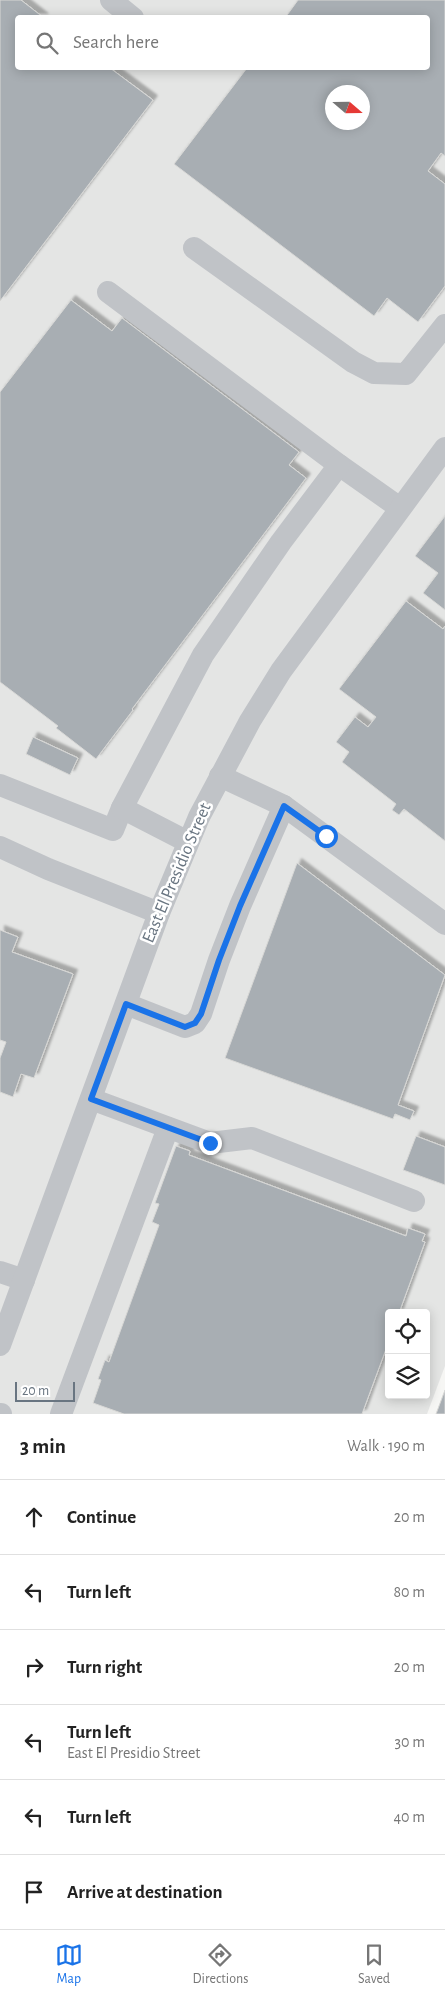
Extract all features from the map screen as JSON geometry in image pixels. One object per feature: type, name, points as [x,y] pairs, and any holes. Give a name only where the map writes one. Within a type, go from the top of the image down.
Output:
[{"type":"street","points":[[111,0],[129,15]]},
{"type":"street","points":[[194,248],[353,362],[374,373],[406,374],[445,325]]},
{"type":"street","points":[[108,292],[400,508]]},
{"type":"street","name":"East El Presidio Street","points":[[0,1345],[159,913],[188,842],[220,776],[281,671],[445,448]]},
{"type":"street","points":[[0,785],[113,830],[132,787],[203,655],[281,542],[340,465]]},
{"type":"street","points":[[220,776],[284,806],[445,924]]},
{"type":"street","points":[[126,1004],[185,1027],[195,1023],[201,1014],[240,906],[284,806]]},
{"type":"street","points":[[122,808],[188,842]]},
{"type":"street","points":[[0,847],[48,869],[159,913]]},
{"type":"street","points":[[91,1099],[210,1143],[252,1138],[414,1201]]},
{"type":"street","points":[[62,1414],[168,1128]]},
{"type":"street","points":[[0,1272],[24,1280]]},
{"type":"shaded area","points":[[0,0],[445,0],[445,1366],[427,1414],[0,1414]]},
{"type":"building","points":[[0,0],[21,0],[40,15],[15,15],[15,70],[113,70],[153,100],[0,301]]},
{"type":"building","points":[[298,0],[445,0],[445,156],[441,153],[428,171],[445,184],[445,286],[418,322],[387,298],[374,316],[174,164],[245,70],[430,70],[430,15],[287,15]]},
{"type":"building","points":[[71,300],[112,331],[122,318],[299,452],[289,465],[306,478],[96,759],[56,728],[58,726],[0,682],[0,392]]},
{"type":"building","points":[[445,516],[445,610],[423,593],[438,573],[415,556]]},
{"type":"building","points":[[406,601],[443,629],[445,626],[445,841],[404,809],[399,815],[392,810],[396,804],[342,762],[349,752],[336,742],[355,717],[368,727],[376,717],[339,689]]},
{"type":"building","points":[[33,737],[78,758],[70,775],[26,754]]},
{"type":"building","points":[[297,863],[445,975],[398,1105],[414,1111],[410,1120],[395,1114],[393,1119],[225,1058]]},
{"type":"building","points":[[0,930],[18,937],[12,952],[73,974],[34,1078],[21,1074],[13,1097],[0,1092],[0,1058],[6,1042],[0,1040]]},
{"type":"building","points":[[416,1136],[445,1147],[445,1185],[403,1170]]},
{"type":"building","points":[[176,1146],[190,1151],[189,1155],[406,1236],[408,1228],[425,1234],[422,1241],[425,1242],[400,1309],[385,1309],[385,1352],[362,1414],[124,1414],[93,1403],[101,1380],[98,1379],[105,1360],[109,1362],[159,1225],[152,1222],[159,1204],[155,1203]]},
{"type":"building","points":[[445,1390],[445,1414],[436,1414]]},
{"type":"route","points":[[210,1143],[91,1099],[126,1004],[185,1027],[195,1023],[201,1014],[240,906],[284,806],[326,836]]}]
